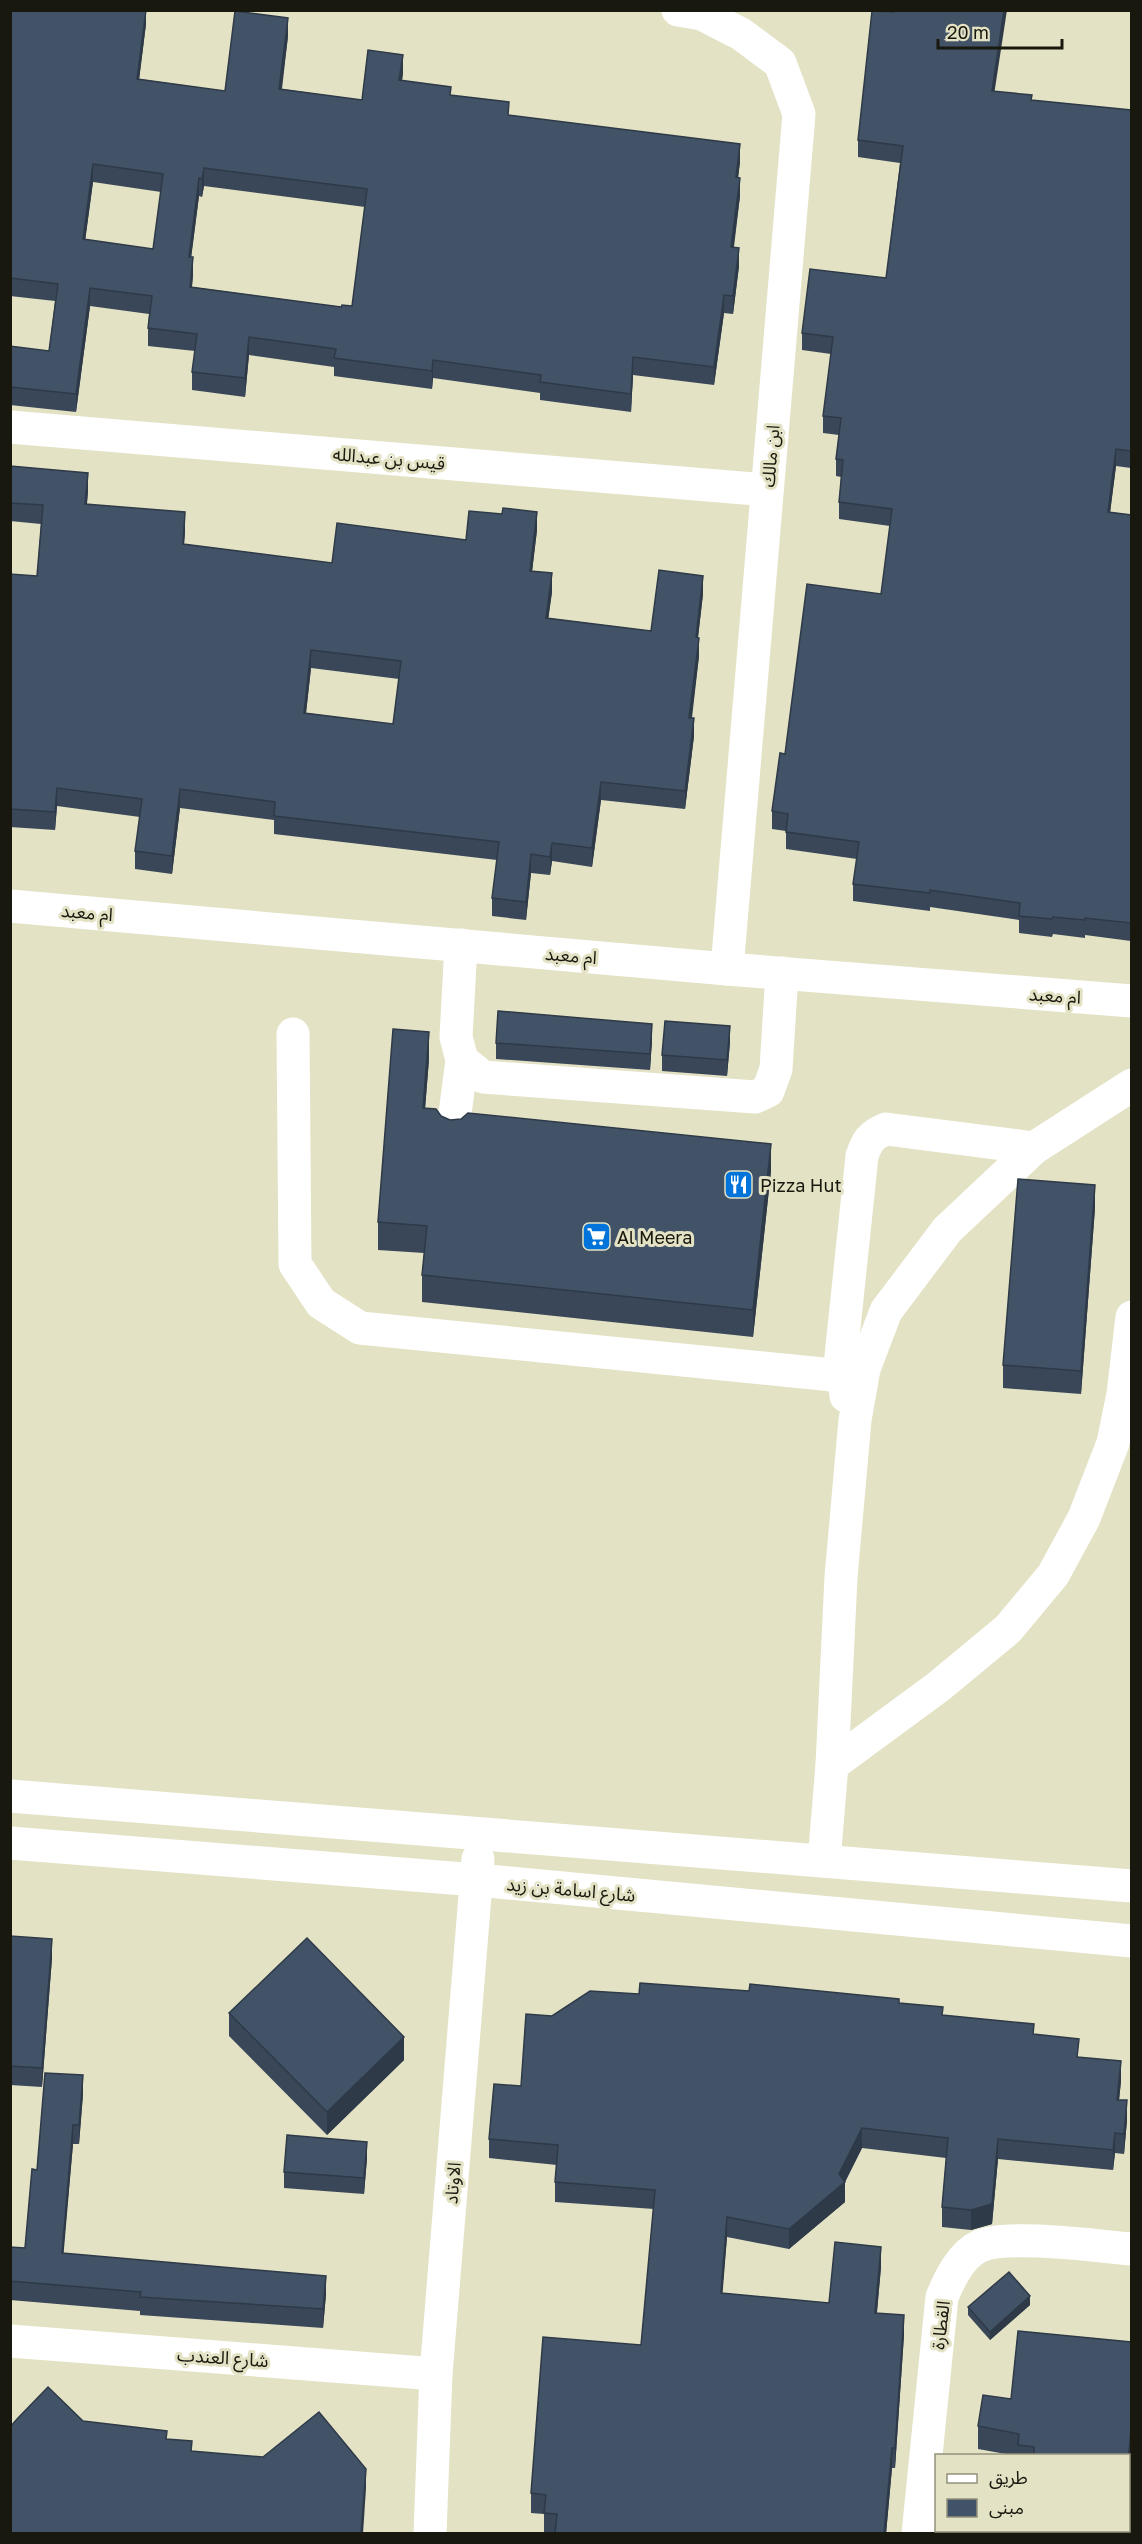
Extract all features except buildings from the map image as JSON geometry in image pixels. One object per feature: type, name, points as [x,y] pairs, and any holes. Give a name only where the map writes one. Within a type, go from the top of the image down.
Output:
[{"type":"street","name":"ابن مالك","points":[[678,10],[702,14],[741,34],[780,63],[799,114],[727,969]]},
{"type":"street","name":"قيس بن عبدالله","points":[[10,427],[767,490]]},
{"type":"street","name":"ام معبد","points":[[10,906],[782,974],[1131,1001]]},
{"type":"street","points":[[453,1129],[462,1060],[456,1037],[461,945]]},
{"type":"street","points":[[462,1060],[483,1077],[755,1097],[768,1090],[776,1069],[782,974]]},
{"type":"street","points":[[293,1034],[295,1264],[321,1303],[360,1329],[843,1376]]},
{"type":"street","points":[[824,1861],[832,1765],[841,1577],[855,1420],[864,1369],[886,1311],[947,1230],[1034,1148],[1131,1085]]},
{"type":"street","points":[[855,1420],[845,1393],[841,1356],[862,1156],[866,1143],[875,1133],[886,1129],[1034,1148]]},
{"type":"street","points":[[832,1765],[938,1687],[1008,1629],[1053,1575],[1084,1518],[1113,1443],[1123,1394],[1131,1317]]},
{"type":"street","points":[[10,1796],[1131,1886]]},
{"type":"street","name":"الاوتاد","points":[[430,2534],[436,2374],[479,1833]]},
{"type":"street","name":"شارع اسامة بن زيد","points":[[10,1843],[477,1880],[1131,1941]]},
{"type":"street","name":"القطارة","points":[[918,2534],[942,2297],[954,2270],[978,2247],[1004,2241],[1131,2249]]},
{"type":"street","name":"شارع العندب","points":[[10,2341],[436,2374]]},
{"type":"place","name":"Pizza Hut","points":[[739,1185]]},
{"type":"place","name":"Al Meera","points":[[596,1237]]}]
